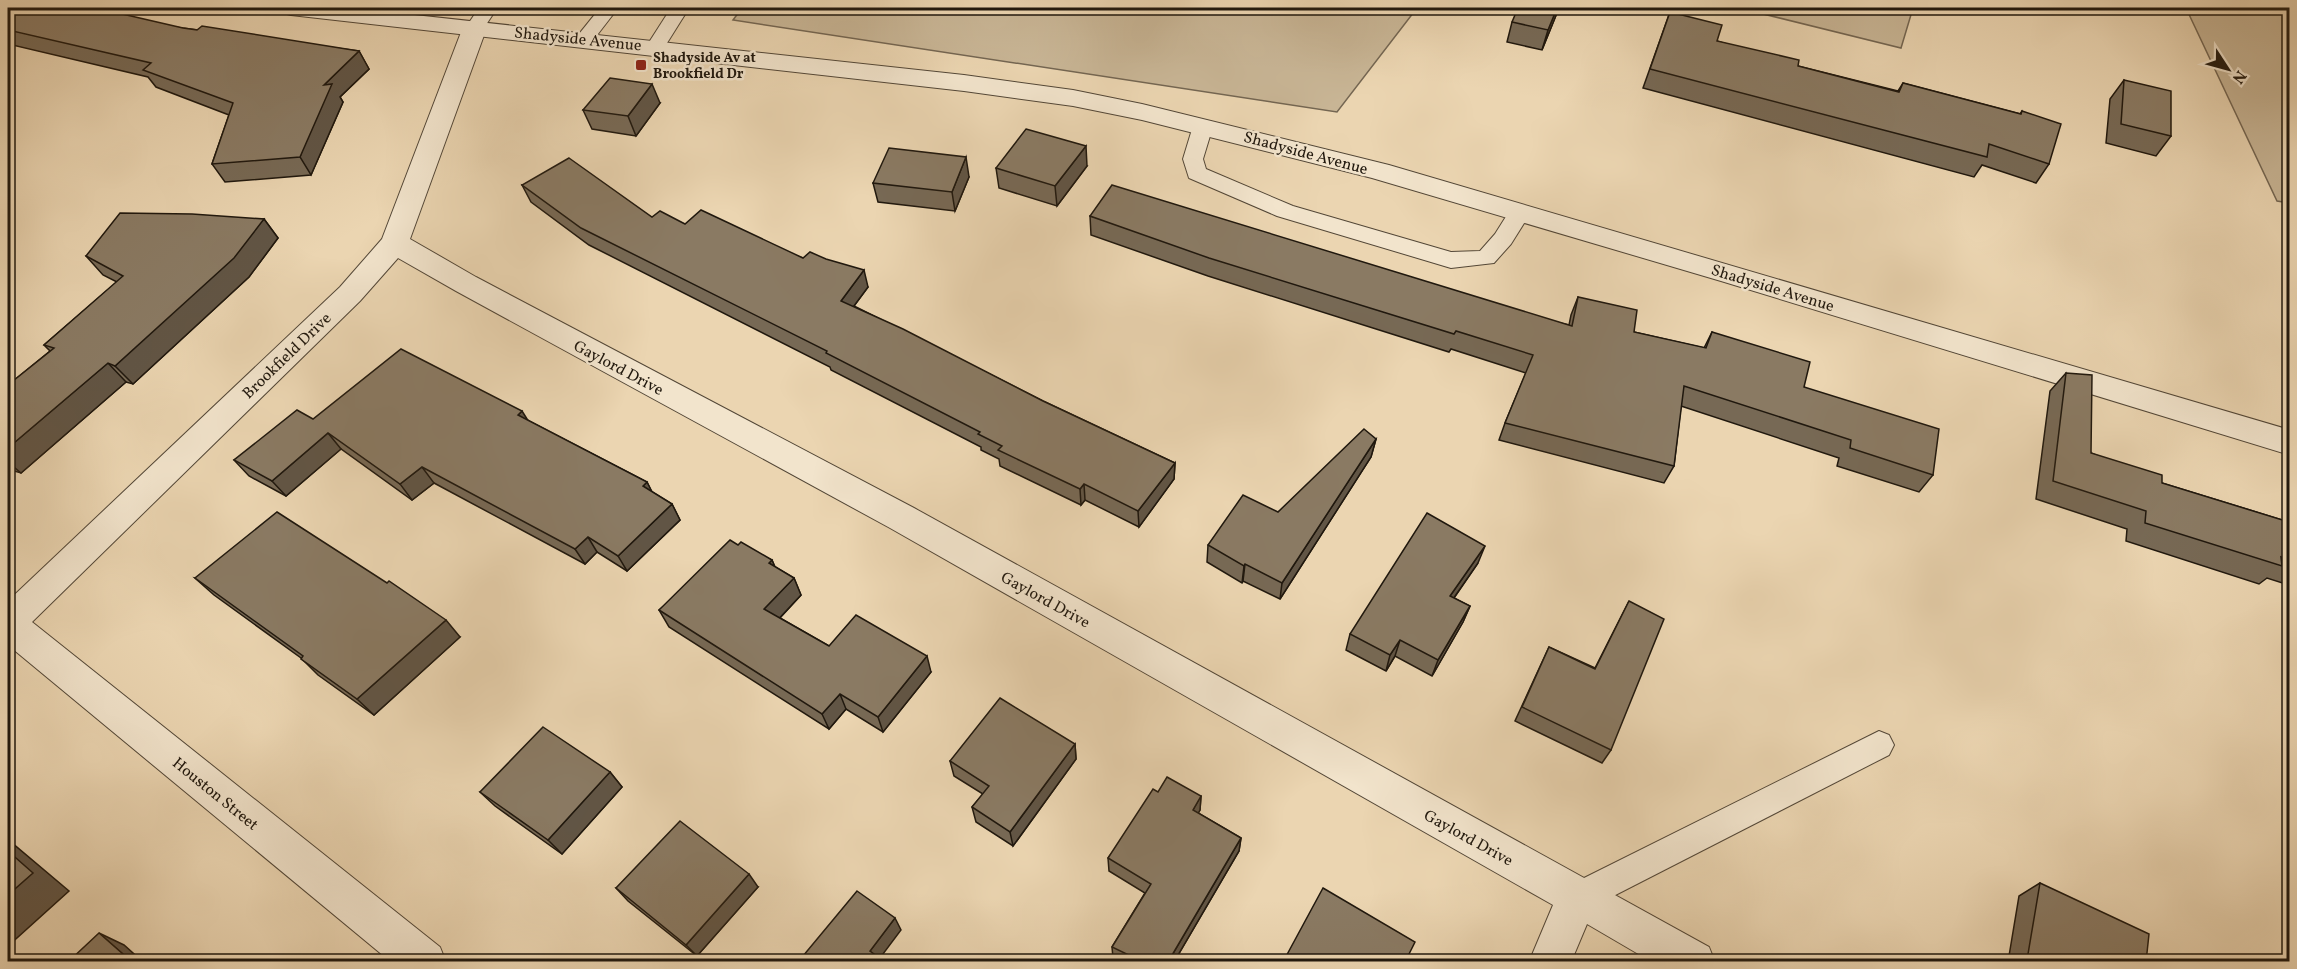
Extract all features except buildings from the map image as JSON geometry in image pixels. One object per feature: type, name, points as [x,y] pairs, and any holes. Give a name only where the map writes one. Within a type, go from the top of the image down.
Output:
[{"type":"street","name":"Shadyside Avenue","points":[[291,8],[482,17],[584,39],[1073,98],[1203,126],[1358,165],[1520,212],[2289,443]]},
{"type":"street","name":"Brookfield Drive","points":[[8,623],[350,294],[394,243],[482,17]]},
{"type":"street","name":"Gaylord Drive","points":[[394,243],[912,524],[1694,962]]},
{"type":"street","name":"Houston Street","points":[[8,623],[425,962]]},
{"type":"street","points":[[1550,962],[1577,898]]},
{"type":"lane","points":[[584,39],[609,8]]},
{"type":"lane","points":[[655,47],[680,8]]},
{"type":"lane","points":[[1203,126],[1193,159],[1196,172],[1229,189],[1285,211],[1451,260],[1486,258],[1520,212]]},
{"type":"lane","points":[[1577,898],[1879,745]]},
{"type":"shaded area","points":[[742,8],[1417,8],[1337,112],[733,20]]},
{"type":"shaded area","points":[[1739,8],[1913,8],[1901,48]]},
{"type":"shaded area","points":[[2186,8],[2289,8],[2289,203],[2277,201]]},
{"type":"place","name":"Shadyside Av at Brookfield Dr","points":[[641,65]]}]
